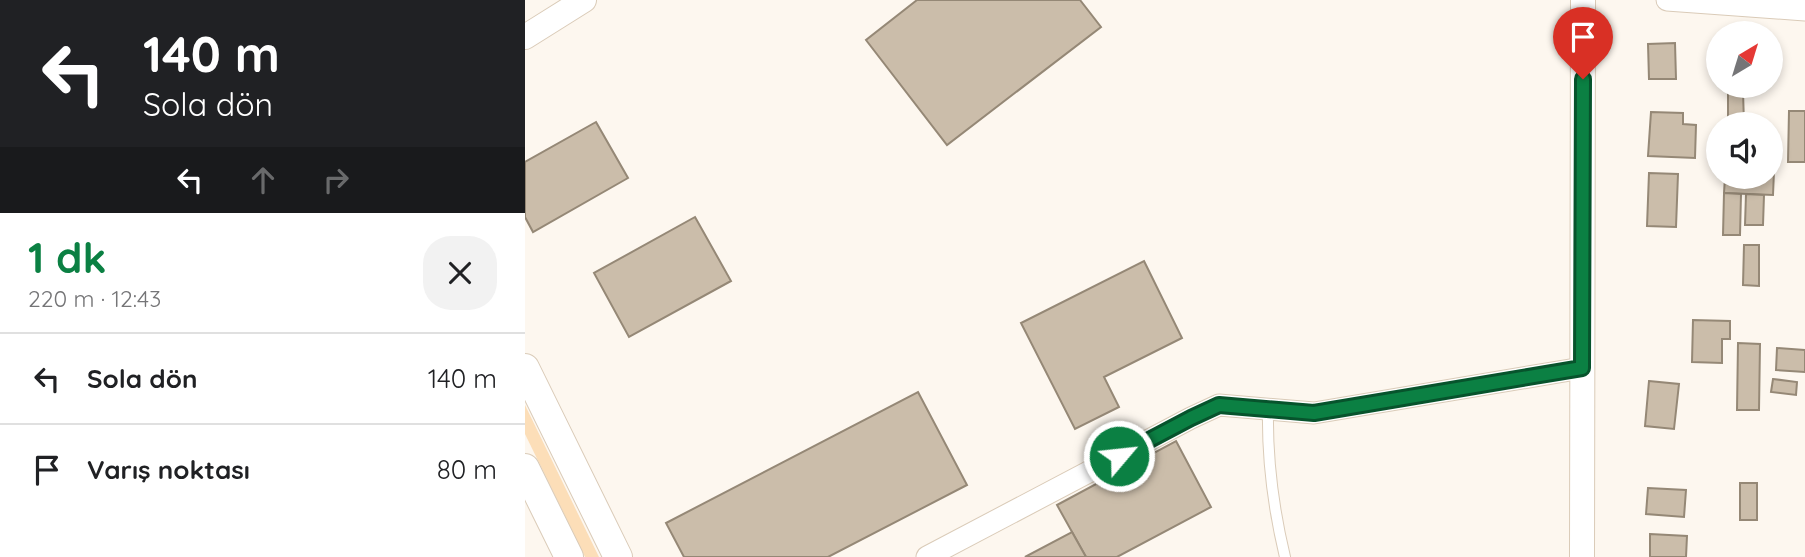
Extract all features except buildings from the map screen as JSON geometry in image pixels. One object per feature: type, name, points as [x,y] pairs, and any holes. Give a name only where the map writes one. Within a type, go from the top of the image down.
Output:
[{"type":"main road","points":[[525,368],[618,557]]},
{"type":"main road","points":[[525,468],[569,557]]},
{"type":"street","points":[[525,37],[584,0]]},
{"type":"street","points":[[1582,557],[1583,0]]},
{"type":"street","points":[[1667,0],[1805,10]]},
{"type":"street","points":[[927,557],[1219,405],[1314,413],[1582,368]]},
{"type":"lane","points":[[1268,409],[1271,484],[1285,557]]},
{"type":"shaded area","points":[[525,405],[599,557],[585,557],[525,434]]},
{"type":"route","points":[[1119,456],[1219,405],[1314,413],[1582,368],[1583,79]]}]
